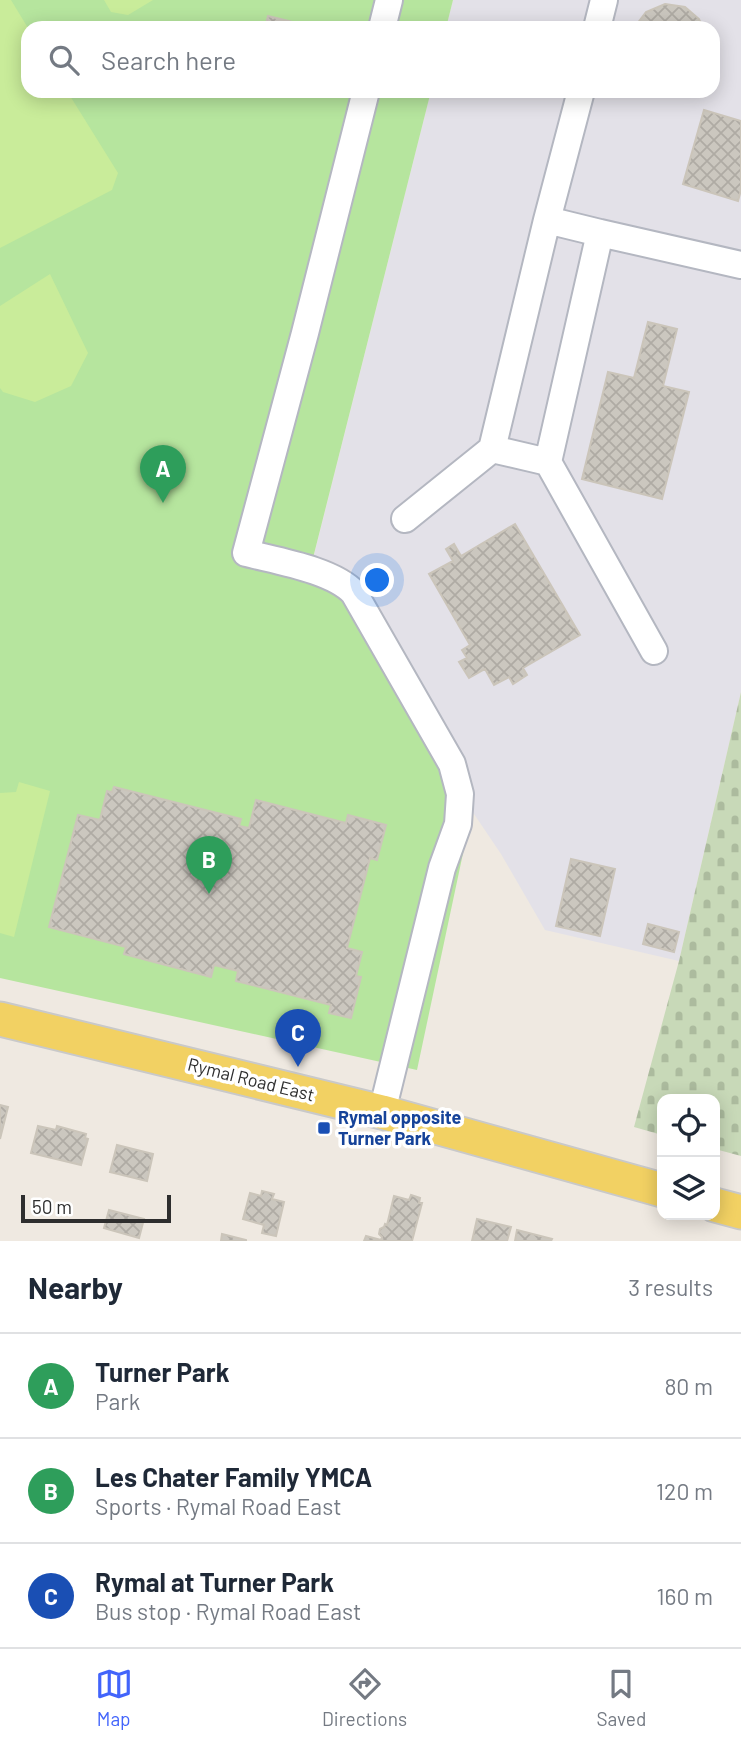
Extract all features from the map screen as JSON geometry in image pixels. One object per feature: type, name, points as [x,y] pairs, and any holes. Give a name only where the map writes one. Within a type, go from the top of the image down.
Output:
[{"type":"main road","name":"Rymal Road East","points":[[0,1019],[382,1112],[657,1189]]},
{"type":"main road","points":[[720,1206],[741,1212]]},
{"type":"lane","points":[[384,21],[389,0]]},
{"type":"lane","points":[[599,21],[604,0]]},
{"type":"lane","points":[[364,98],[246,553],[329,575],[354,593],[452,764],[460,794],[458,824],[442,868],[382,1112]]},
{"type":"lane","points":[[404,519],[492,449],[579,98]]},
{"type":"lane","points":[[547,220],[741,265]]},
{"type":"lane","points":[[600,233],[548,462],[654,651]]},
{"type":"lane","points":[[492,449],[548,462]]},
{"type":"shaded area","points":[[453,0],[741,0],[741,692],[679,961],[545,930],[501,854],[313,559],[429,98],[720,98],[720,21],[448,21]]},
{"type":"green space","points":[[0,0],[453,0],[448,21],[21,21],[21,98],[429,98],[313,558],[360,578],[463,757],[472,811],[417,1070],[0,978]]},
{"type":"green space","points":[[0,0],[11,0],[24,21],[21,21],[21,98],[71,98],[118,173],[112,190],[0,248]]},
{"type":"green space","points":[[104,0],[153,0],[128,15],[111,12]]},
{"type":"green space","points":[[50,274],[88,353],[71,386],[35,402],[3,392],[0,388],[0,306]]},
{"type":"green space","points":[[741,692],[741,1156],[720,1150],[720,1094],[657,1094],[657,1134],[634,1127],[679,961]]},
{"type":"green space","points":[[19,782],[50,791],[14,937],[0,933],[0,793],[16,792]]},
{"type":"building","points":[[665,4],[685,7],[700,21],[639,21],[646,12]]},
{"type":"building","points":[[268,16],[289,21],[267,21]]},
{"type":"building","points":[[704,110],[741,121],[741,190],[738,201],[683,184]]},
{"type":"building","points":[[648,322],[677,329],[663,386],[689,392],[662,499],[582,479],[608,372],[634,378]]},
{"type":"building","points":[[515,524],[580,635],[523,668],[527,675],[513,684],[509,677],[494,685],[485,669],[469,678],[459,662],[467,658],[462,650],[470,645],[429,574],[453,561],[446,549],[454,544],[461,556]]},
{"type":"building","points":[[114,787],[241,819],[239,826],[249,828],[256,800],[346,823],[348,815],[386,825],[377,860],[370,858],[347,948],[362,952],[356,976],[361,977],[351,1018],[329,1013],[331,1005],[236,981],[238,971],[214,965],[211,977],[124,954],[126,947],[49,927],[78,815],[100,820],[107,791],[112,792]]},
{"type":"building","points":[[571,859],[615,869],[600,936],[556,926]]},
{"type":"building","points":[[648,924],[679,932],[674,952],[643,944]]},
{"type":"building","points":[[0,1105],[8,1107],[0,1139]]},
{"type":"building","points":[[38,1126],[56,1130],[57,1126],[86,1134],[85,1138],[88,1139],[81,1165],[31,1153]]},
{"type":"building","points":[[117,1145],[153,1154],[147,1181],[110,1172]]},
{"type":"building","points":[[262,1191],[274,1194],[272,1199],[284,1202],[276,1236],[262,1233],[264,1225],[243,1219],[250,1193],[261,1196]]},
{"type":"building","points":[[411,1195],[420,1198],[419,1203],[422,1203],[412,1241],[364,1241],[366,1236],[381,1240],[380,1229],[387,1225],[394,1196],[409,1200]]},
{"type":"building","points":[[109,1210],[144,1219],[139,1238],[104,1228]]},
{"type":"building","points":[[477,1219],[511,1227],[507,1241],[472,1241]]},
{"type":"building","points":[[517,1230],[552,1239],[515,1241]]},
{"type":"building","points":[[222,1234],[246,1240],[246,1241],[221,1241]]},
{"type":"place","name":"Turner Park","points":[[163,503]]},
{"type":"place","name":"Les Chater Family YMCA","points":[[209,894]]},
{"type":"place","name":"Rymal at Turner Park","points":[[298,1067]]},
{"type":"place","name":"Rymal opposite Turner Park","points":[[324,1128]]}]
